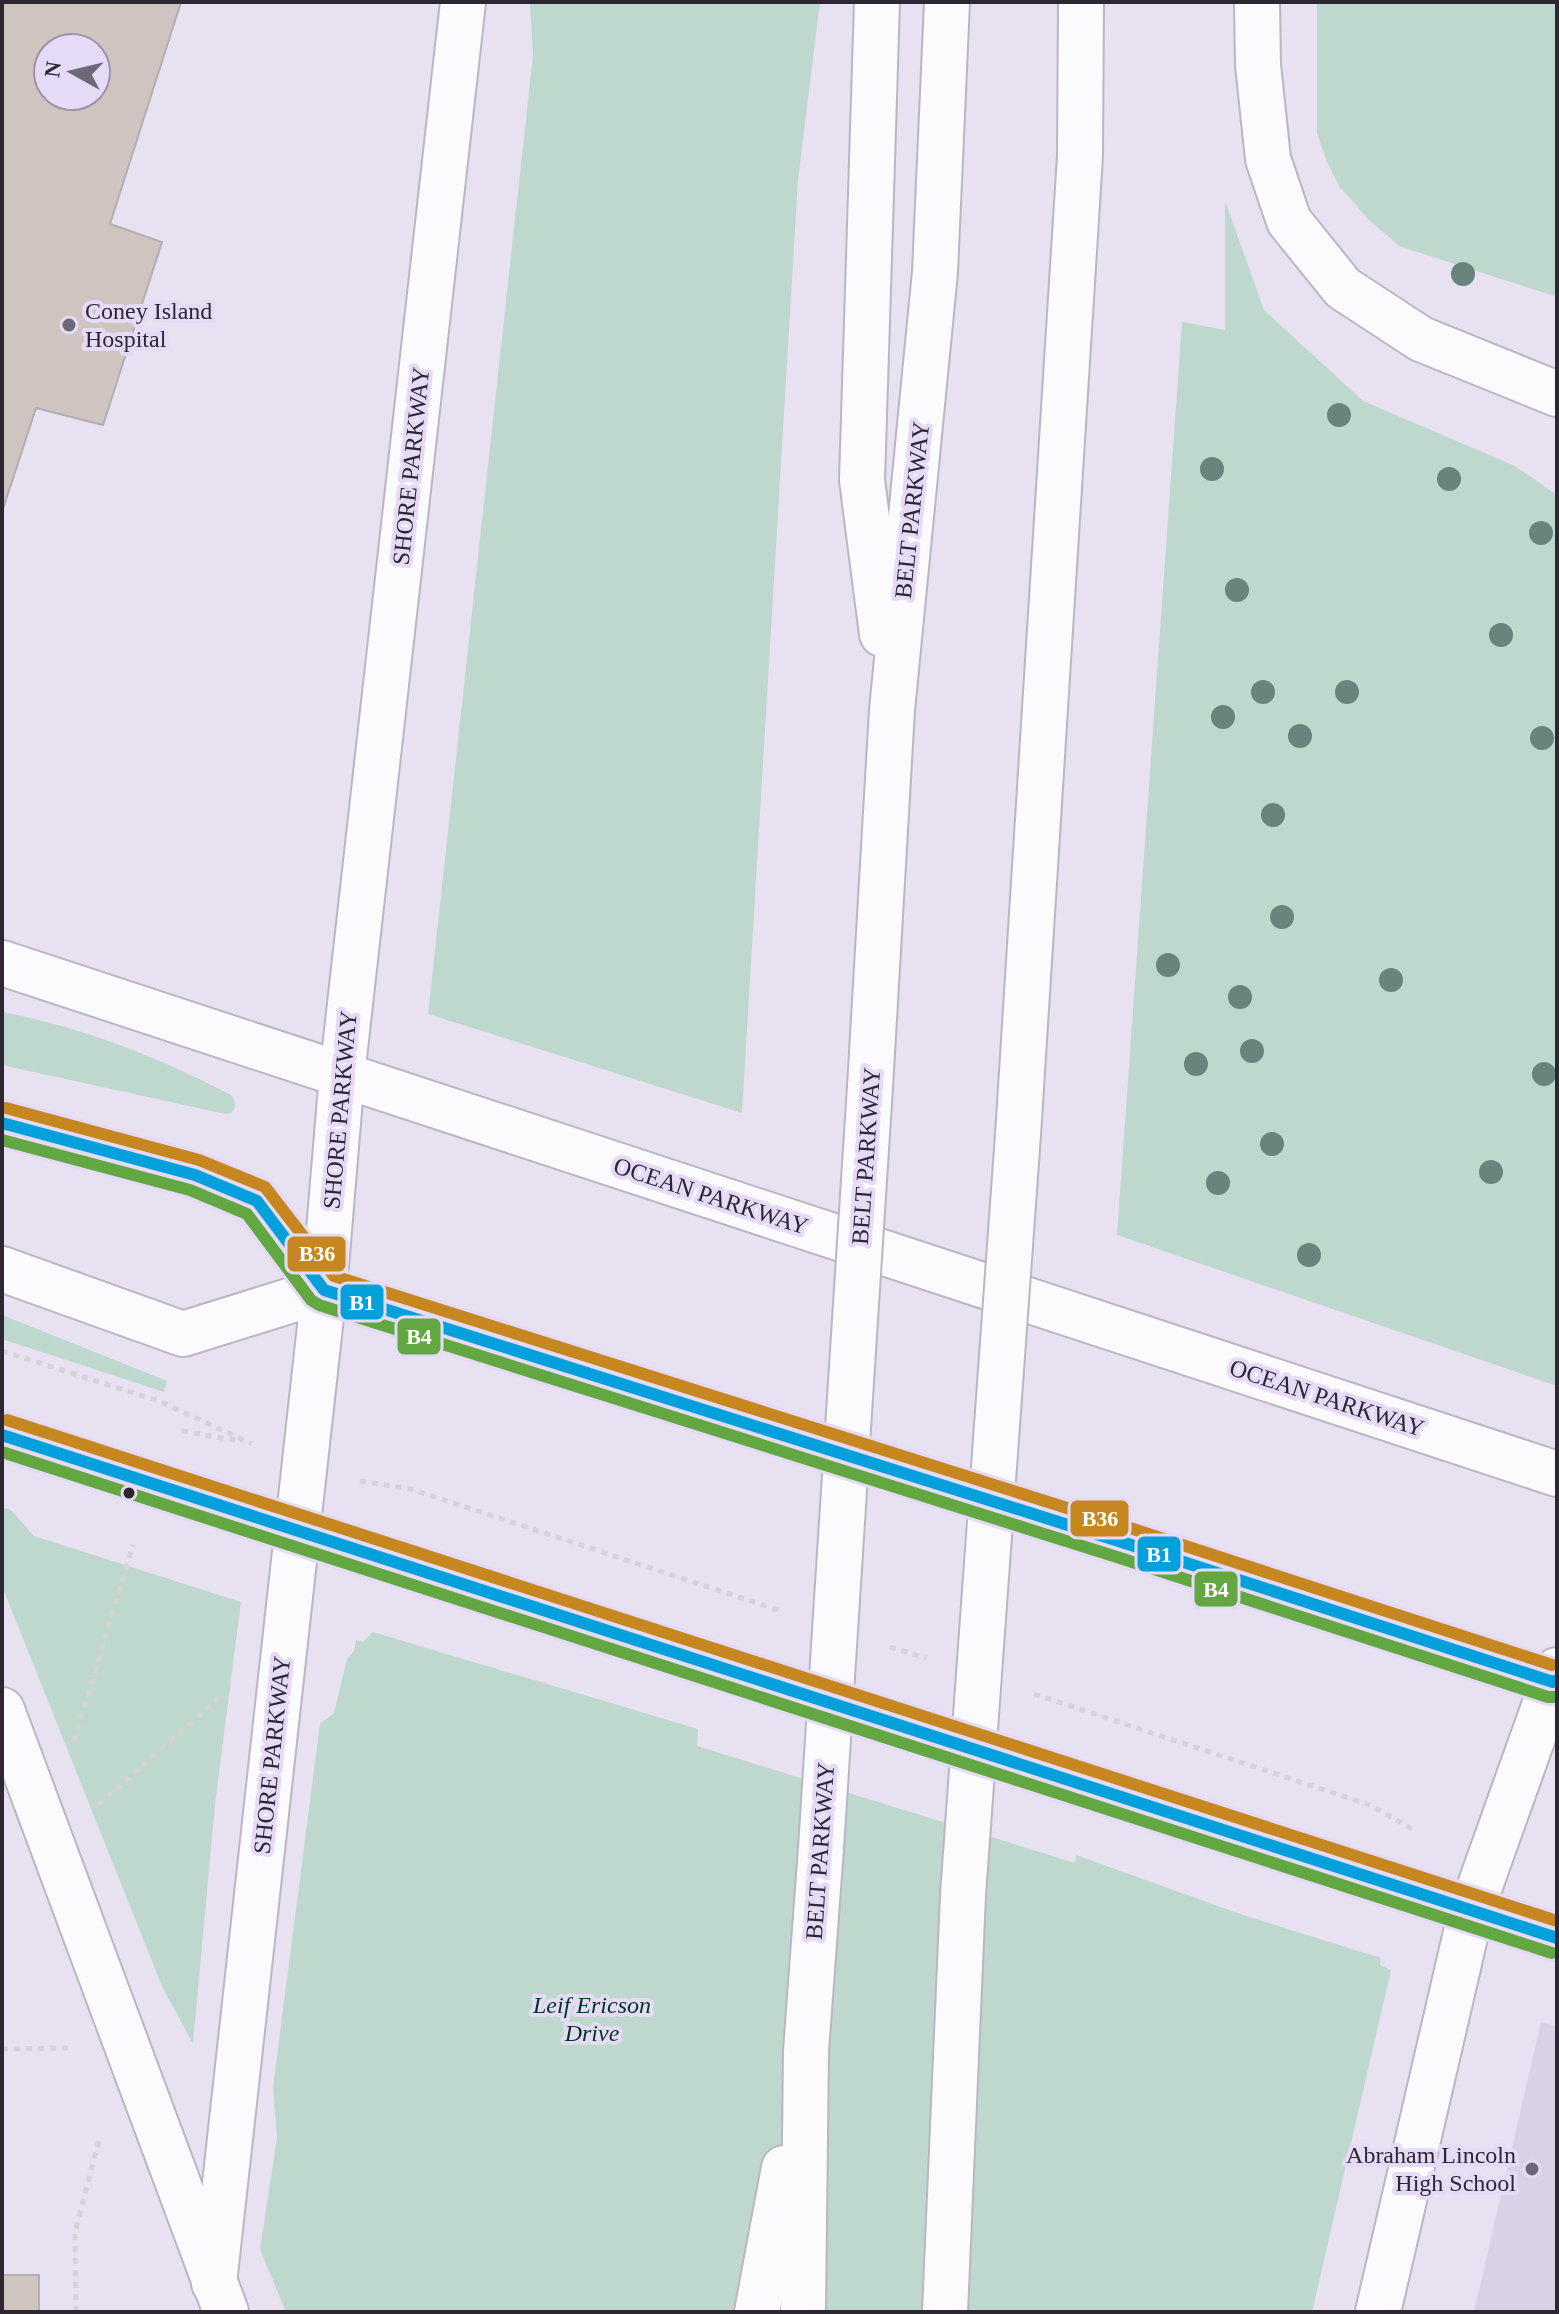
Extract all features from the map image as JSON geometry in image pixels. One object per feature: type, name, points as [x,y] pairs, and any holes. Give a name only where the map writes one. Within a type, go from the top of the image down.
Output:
[{"type":"main road","name":"SHORE PARKWAY","points":[[220,2297],[296,1530],[324,1290],[342,1075],[463,2]]},
{"type":"main road","points":[[877,2],[862,480],[892,710]]},
{"type":"main road","name":"BELT PARKWAY","points":[[803,2312],[806,2051],[892,710],[935,272],[947,2]]},
{"type":"main road","points":[[945,2312],[963,1895],[1018,1135],[1080,156],[1081,2]]},
{"type":"main road","points":[[1080,156],[1104,2]]},
{"type":"main road","points":[[1257,2],[1258,65],[1268,159],[1289,221],[1343,288],[1421,339],[1557,394]]},
{"type":"main road","name":"OCEAN PARKWAY","points":[[2,963],[1557,1474]]},
{"type":"main road","points":[[2,1123],[195,1175],[257,1201],[324,1290]]},
{"type":"main road","points":[[2,1269],[183,1334],[324,1290],[1556,1681],[1471,1911],[1378,2312]]},
{"type":"main road","points":[[2,1435],[1557,1938]]},
{"type":"main road","points":[[2,1710],[220,2297]]},
{"type":"main road","points":[[757,2312],[806,2051]]},
{"type":"main road","points":[[949,2225],[956,2312]]},
{"type":"path","points":[[2,1351],[159,1401],[248,1443]]},
{"type":"path","points":[[73,1745],[133,1545]]},
{"type":"path","points":[[88,1814],[222,1696],[223,1682]]},
{"type":"path","points":[[92,1794],[96,1806]]},
{"type":"path","points":[[2,2049],[70,2048]]},
{"type":"path","points":[[76,2312],[75,2232],[86,2181],[102,2130]]},
{"type":"shaded area","name":"Abraham Lincoln High School","points":[[1541,2022],[1557,2027],[1557,2312],[1474,2312]]},
{"type":"green space","points":[[530,2],[820,2],[798,180],[742,1113],[428,1014],[533,55]]},
{"type":"green space","points":[[1317,2],[1557,2],[1557,297],[1399,246],[1368,219],[1339,186],[1317,133]]},
{"type":"green space","points":[[1225,201],[1264,310],[1363,401],[1515,466],[1557,495],[1557,1386],[1117,1235],[1182,322],[1225,330]]},
{"type":"green space","points":[[2,1012],[62,1026],[148,1056],[231,1095],[234,1108],[231,1113],[225,1114],[2,1065]]},
{"type":"green space","points":[[2,1315],[167,1381],[164,1392],[2,1339]]},
{"type":"green space","points":[[2,1507],[11,1510],[34,1536],[241,1602],[215,1804],[193,2044],[162,1986],[2,1586]]},
{"type":"green space","name":"Leif Ericson Drive","points":[[373,1632],[698,1729],[697,1746],[1075,1863],[1076,1855],[1243,1915],[1381,1958],[1380,1965],[1391,1970],[1312,2312],[286,2312],[260,2249],[277,2138],[273,2087],[320,1724],[334,1713],[347,1659],[354,1651],[356,1640],[363,1642]]},
{"type":"building","name":"Coney Island Hospital","points":[[2,2],[181,2],[110,224],[162,242],[103,425],[36,408],[2,512]]},
{"type":"building","points":[[2,2275],[39,2275],[39,2312],[2,2312]]},
{"type":"transit line","name":"B36","points":[[6,1108],[199,1160],[265,1187],[334,1276],[1552,1665]]},
{"type":"transit line","name":"B1","points":[[2,1123],[195,1175],[257,1201],[324,1290],[1553,1682],[1557,1680]]},
{"type":"transit line","name":"B4","points":[[2,1140],[190,1190],[247,1214],[311,1300],[319,1305],[1548,1697],[1557,1697]]},
{"type":"transit line","name":"B36","points":[[7,1420],[1557,1921]]},
{"type":"transit line","name":"B1","points":[[2,1435],[1557,1938]]},
{"type":"transit line","name":"B4","points":[[2,1452],[1552,1953]]},
{"type":"place","name":"Coney Island Hospital","points":[[69,325]]},
{"type":"place","name":"Abraham Lincoln High School","points":[[1532,2169]]}]
